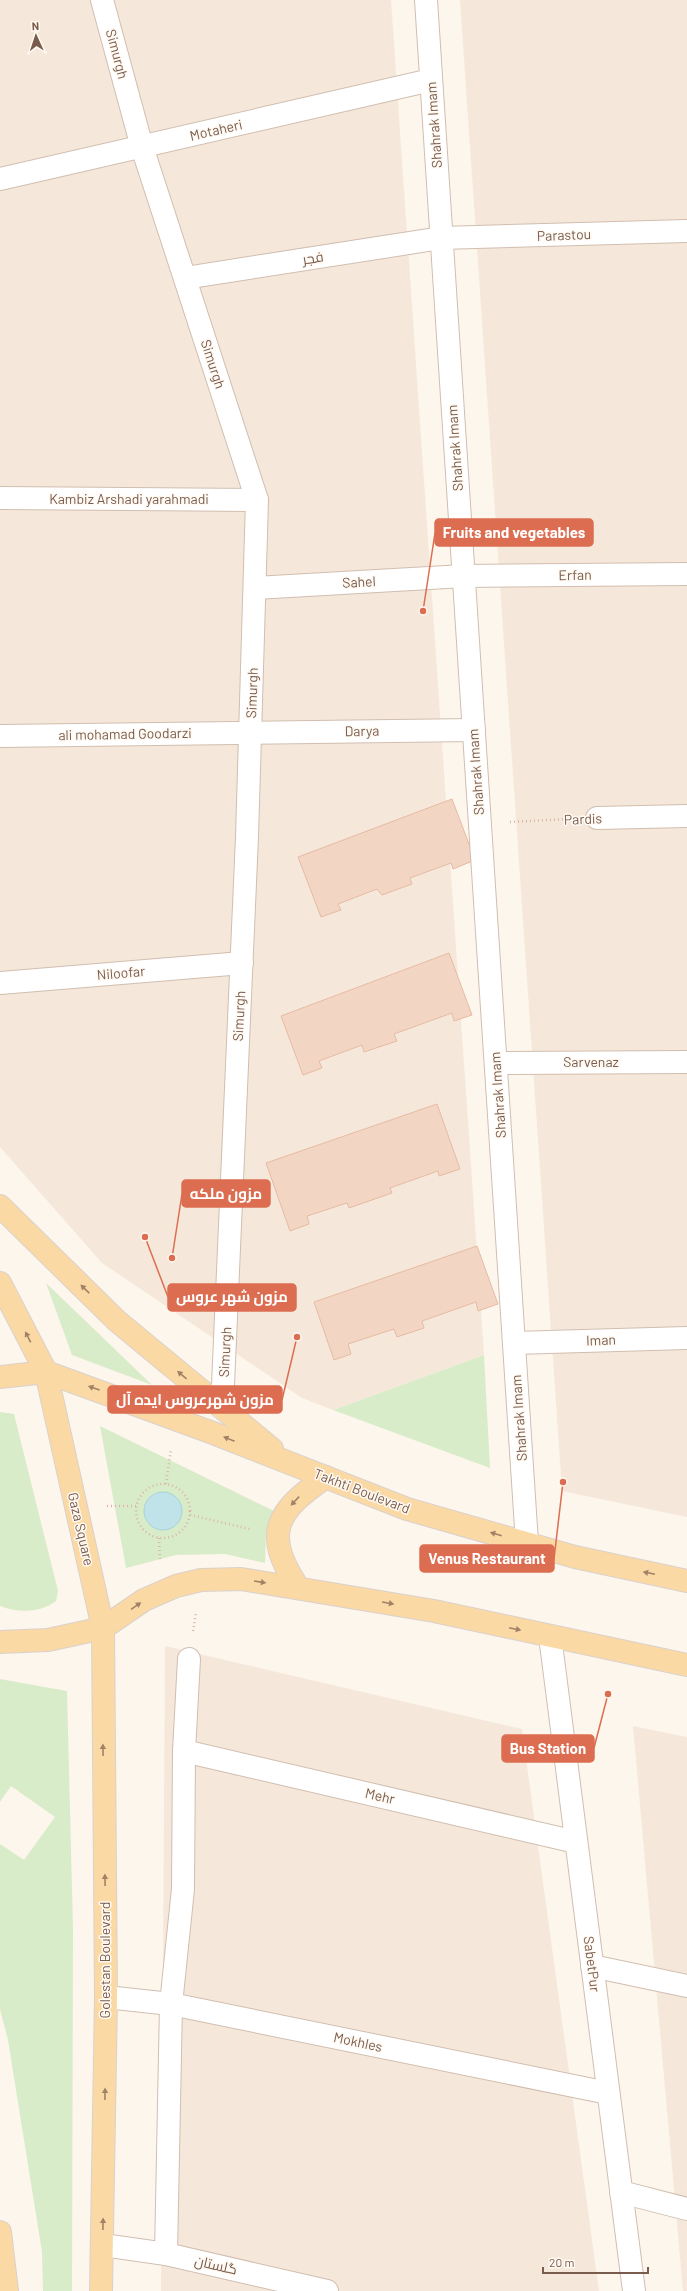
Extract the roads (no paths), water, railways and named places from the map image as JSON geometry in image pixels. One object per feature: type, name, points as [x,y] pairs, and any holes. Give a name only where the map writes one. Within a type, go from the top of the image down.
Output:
[{"type":"main road","points":[[0,1206],[117,1321],[288,1462]]},
{"type":"main road","points":[[0,1282],[46,1372],[0,1377]]},
{"type":"main road","name":"Takhti Boulevard","points":[[46,1372],[109,1393],[407,1509],[576,1557],[687,1581]]},
{"type":"main road","name":"Gaza Square","points":[[46,1372],[103,1628]]},
{"type":"main road","points":[[298,1587],[282,1561],[278,1535],[281,1520],[288,1508],[301,1494],[326,1477]]},
{"type":"main road","points":[[0,1642],[48,1640],[103,1628],[144,1600],[162,1591],[201,1580],[241,1579],[298,1587],[434,1611],[687,1665]]},
{"type":"main road","name":"Golestan Boulevard","points":[[101,2291],[103,2245],[106,1997],[103,1628]]},
{"type":"main road","points":[[0,2232],[4,2276]]},
{"type":"street","name":"Simurgh","points":[[102,0],[142,147],[257,500],[251,733],[222,1408]]},
{"type":"street","name":"Shahrak Imam","points":[[426,0],[527,1543]]},
{"type":"street","name":"Motaheri","points":[[0,179],[431,80]]},
{"type":"street","name":"Parastou","points":[[441,238],[687,231]]},
{"type":"street","name":"فجر","points":[[185,278],[441,238]]},
{"type":"street","name":"Kambiz Arshadi yarahmadi","points":[[0,498],[257,500]]},
{"type":"street","name":"Erfan","points":[[464,576],[687,574]]},
{"type":"street","name":"Sahel","points":[[255,588],[464,576]]},
{"type":"street","name":"Darya","points":[[251,733],[474,730]]},
{"type":"street","name":"ali mohamad Goodarzi","points":[[0,736],[251,733]]},
{"type":"street","name":"Pardis","points":[[597,818],[687,816]]},
{"type":"street","name":"Niloofar","points":[[0,983],[242,963]]},
{"type":"street","name":"Sarvenaz","points":[[496,1063],[687,1062]]},
{"type":"street","name":"Iman","points":[[514,1343],[687,1338]]},
{"type":"street","name":"SabetPur","points":[[550,1636],[634,2291]]},
{"type":"street","points":[[166,2254],[171,2004],[183,1889],[184,1751],[189,1659]]},
{"type":"street","name":"Mehr","points":[[184,1751],[576,1842]]},
{"type":"street","points":[[592,1966],[687,1986]]},
{"type":"street","name":"Mokhles","points":[[106,1997],[171,2004],[608,2093]]},
{"type":"street","points":[[621,2192],[687,2209]]},
{"type":"street","name":"گلستان","points":[[103,2245],[166,2254],[327,2291]]},
{"type":"water","points":[[159,1492],[167,1492],[177,1497],[181,1504],[181,1518],[177,1525],[167,1530],[159,1530],[149,1525],[147,1522],[144,1515],[144,1507],[149,1497],[152,1495]]},
{"type":"place","name":"Fruits and vegetables","points":[[423,611]]},
{"type":"place","name":"مزون شهر عروس","points":[[145,1237]]},
{"type":"place","name":"مزون ملکه","points":[[172,1258]]},
{"type":"place","name":"مزون شهرعروس ایده آل","points":[[297,1337]]},
{"type":"place","name":"Venus Restaurant","points":[[563,1482]]},
{"type":"place","name":"Bus Station","points":[[608,1694]]}]
